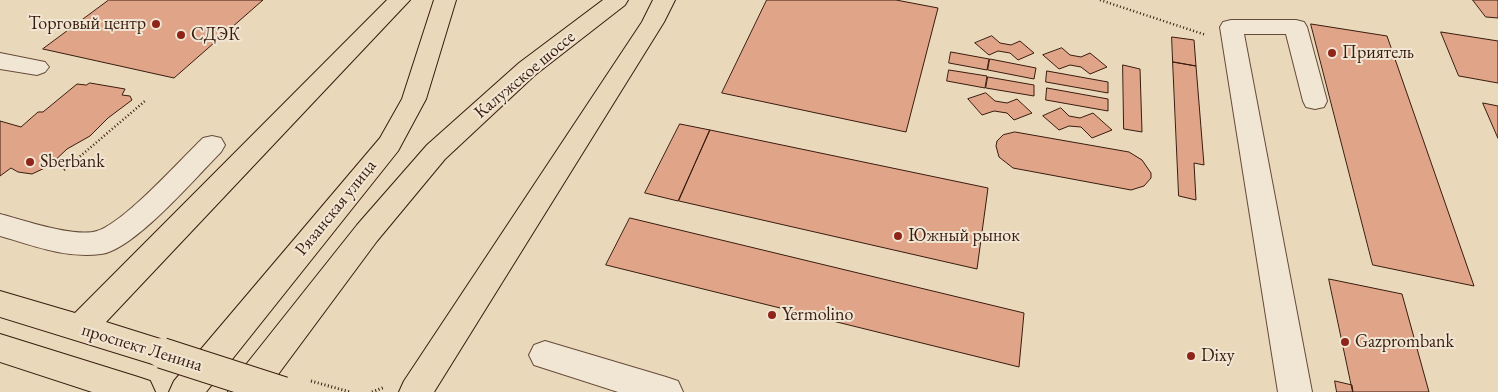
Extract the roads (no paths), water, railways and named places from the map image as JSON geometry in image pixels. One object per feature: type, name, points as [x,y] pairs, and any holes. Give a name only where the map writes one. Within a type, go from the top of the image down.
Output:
[{"type":"main road","points":[[80,329],[399,0]]},
{"type":"main road","name":"Рязанская улица","points":[[186,392],[389,144],[414,99],[445,0]]},
{"type":"main road","name":"Калужское шоссе","points":[[245,392],[368,233],[436,152],[527,69],[617,0]]},
{"type":"main road","points":[[416,392],[653,22],[664,0]]},
{"type":"main road","name":"проспект Ленина","points":[[0,304],[162,353],[294,386]]},
{"type":"main road","points":[[0,348],[119,389]]},
{"type":"lane","points":[[1296,392],[1231,27],[1296,27],[1315,101]]},
{"type":"lane","points":[[0,61],[37,67]]},
{"type":"lane","points":[[0,225],[66,243],[101,243],[131,224],[212,145]]},
{"type":"lane","points":[[545,354],[666,392]]},
{"type":"place","name":"Торговый центр","points":[[156,24]]},
{"type":"place","name":"СДЭК","points":[[181,35]]},
{"type":"place","name":"Приятель","points":[[1332,53]]},
{"type":"place","name":"Sberbank","points":[[30,162]]},
{"type":"place","name":"Южный рынок","points":[[898,236]]},
{"type":"place","name":"Yermolino","points":[[772,315]]},
{"type":"place","name":"Gazprombank","points":[[1345,342]]},
{"type":"place","name":"Dixy","points":[[1191,356]]}]
